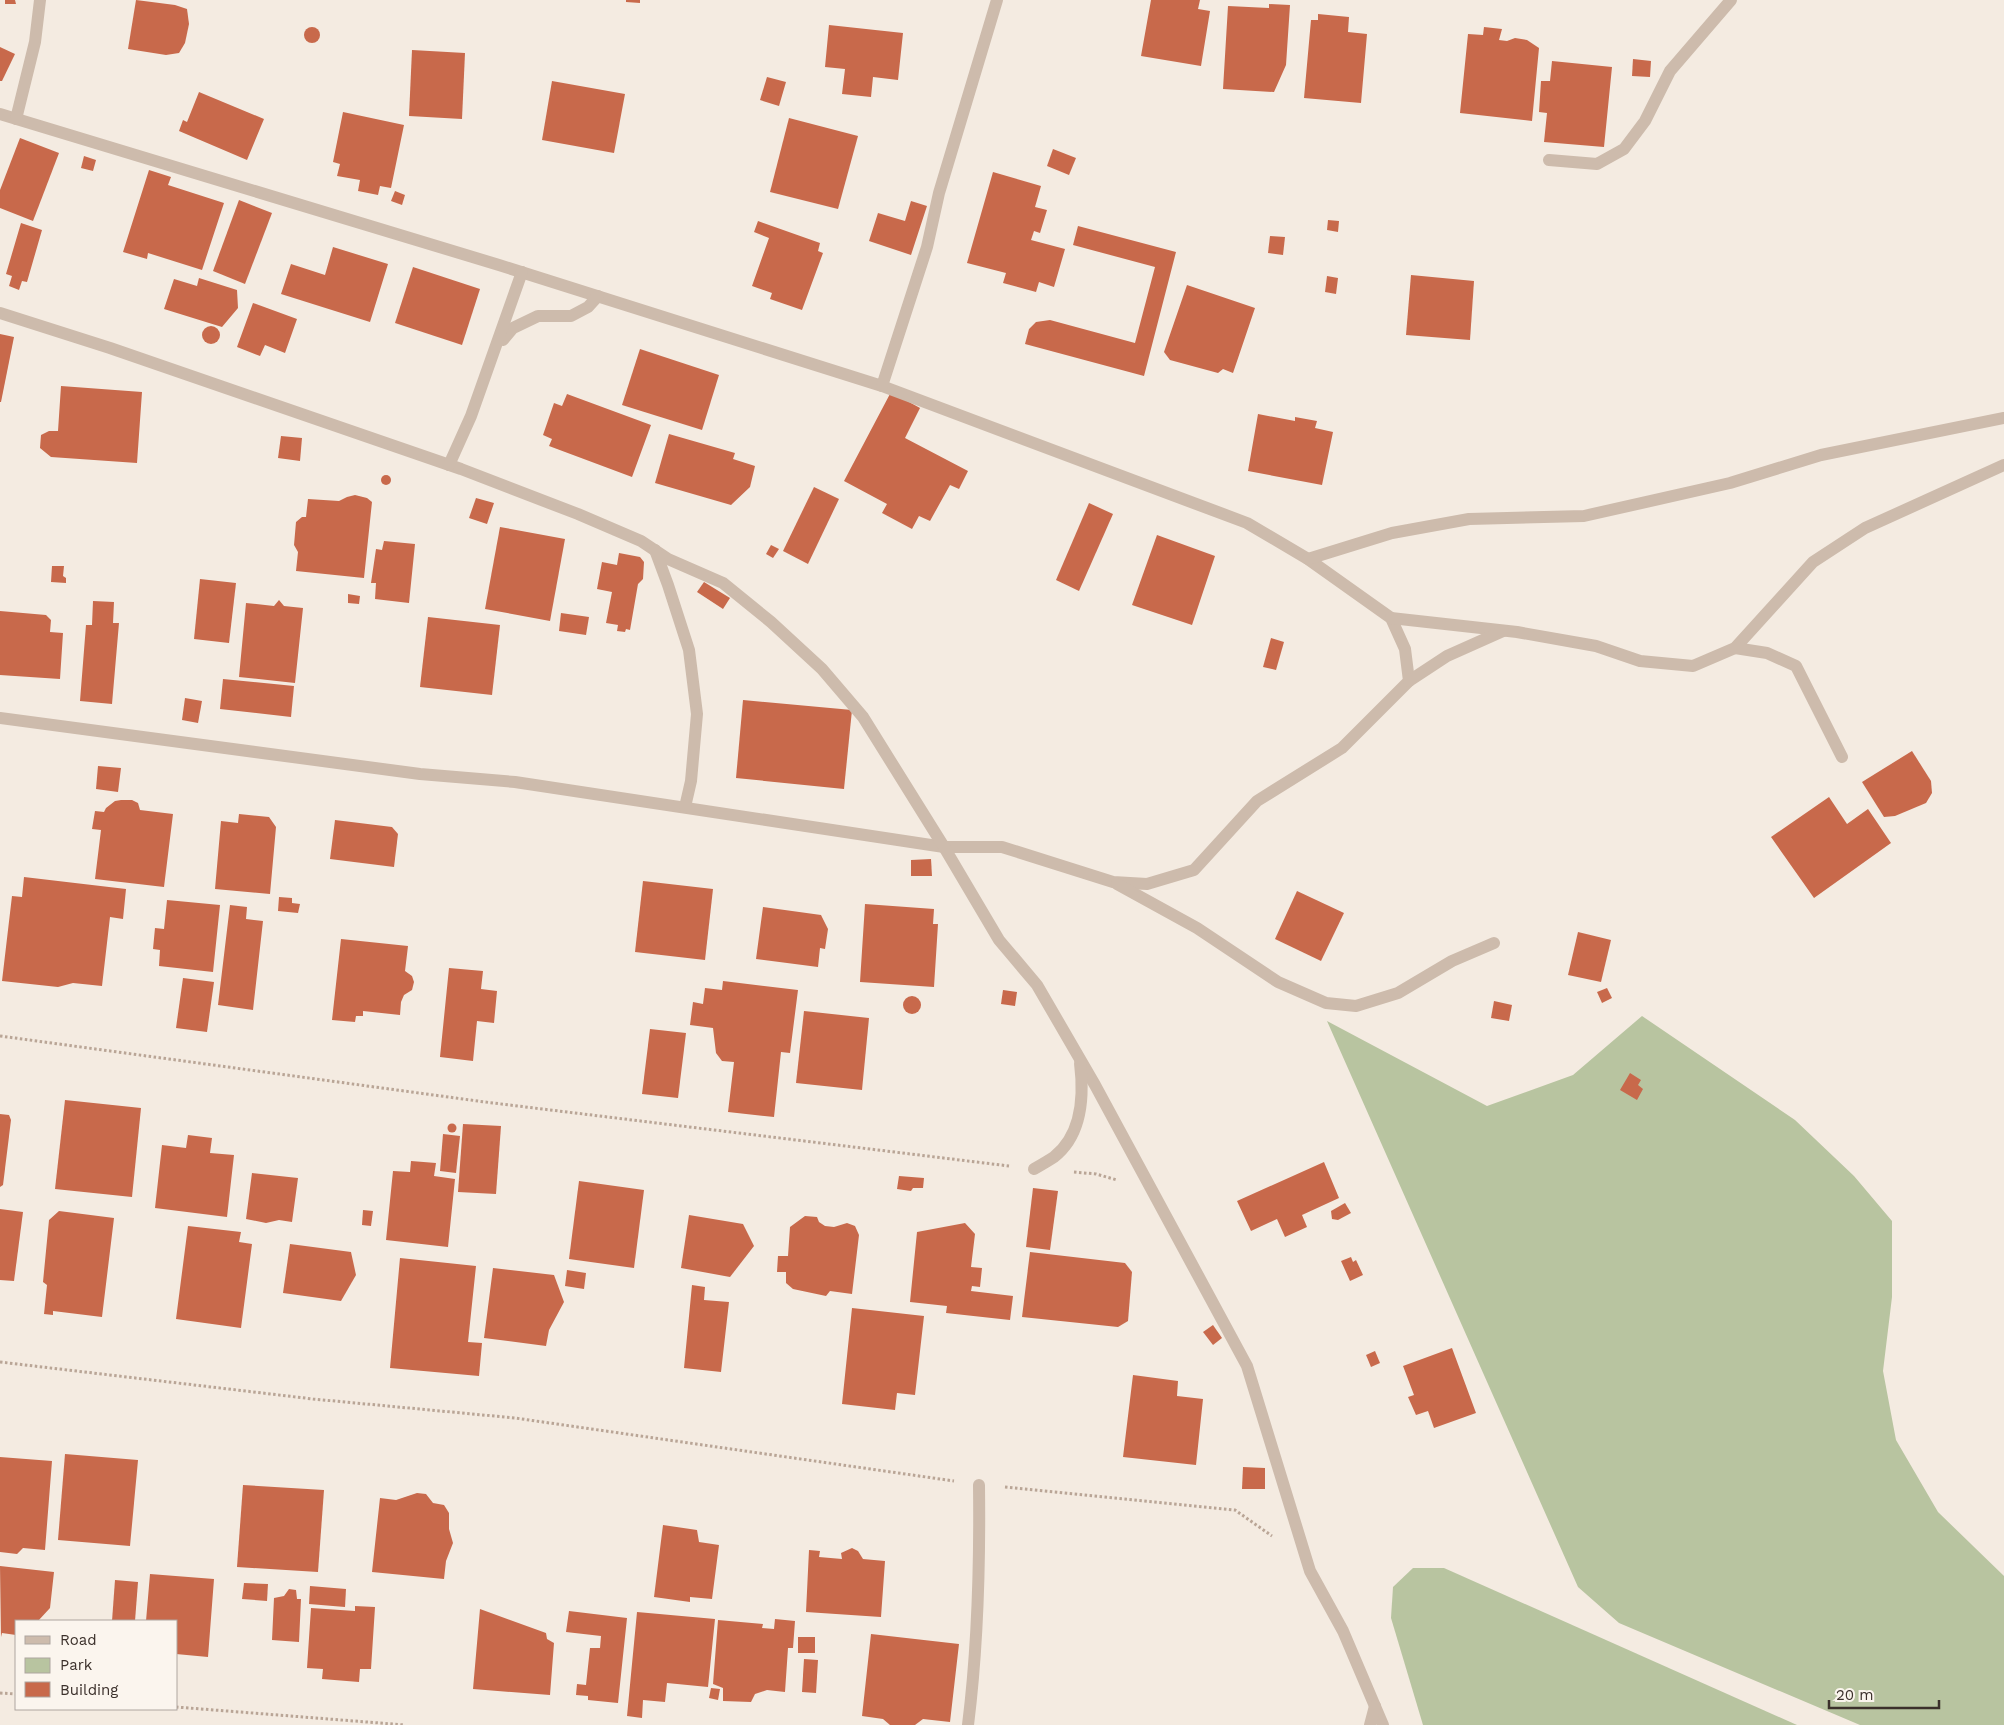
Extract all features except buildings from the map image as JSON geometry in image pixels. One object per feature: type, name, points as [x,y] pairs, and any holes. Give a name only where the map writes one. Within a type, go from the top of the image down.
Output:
[{"type":"street","points":[[16,119],[35,42],[40,0]]},
{"type":"street","points":[[882,386],[927,247],[939,193],[997,0]]},
{"type":"street","points":[[1549,160],[1596,164],[1624,149],[1645,121],[1670,71],[1731,0]]},
{"type":"street","points":[[0,114],[522,272],[882,386],[1247,522],[1308,559],[1391,618],[1504,631],[1596,646],[1640,661],[1693,666],[1735,648],[1813,562],[1865,528],[2004,465]]},
{"type":"street","points":[[449,465],[471,416],[522,272]]},
{"type":"street","points":[[496,348],[512,328],[538,316],[571,316],[588,307],[598,296]]},
{"type":"street","points":[[0,313],[110,348],[449,465],[578,514],[642,541],[668,559],[723,583],[771,622],[822,669],[863,717],[999,940],[1037,985],[1079,1056],[1247,1366],[1310,1570],[1343,1631],[1383,1725]]},
{"type":"street","points":[[1308,559],[1392,533],[1469,519],[1584,516],[1730,483],[1821,455],[2004,418]]},
{"type":"street","points":[[655,550],[689,650],[697,714],[691,781],[685,808]]},
{"type":"street","points":[[1391,618],[1405,649],[1409,681]]},
{"type":"street","points":[[1113,882],[1147,884],[1194,870],[1258,801],[1342,748],[1409,681],[1447,656],[1504,631]]},
{"type":"street","points":[[1735,648],[1767,652],[1796,666],[1842,757]]},
{"type":"street","points":[[0,718],[420,774],[516,782],[944,847],[1002,847],[1113,882],[1197,928],[1278,982],[1326,1004],[1356,1006],[1398,993],[1452,960],[1494,943]]},
{"type":"street","points":[[1034,1169],[1055,1156],[1070,1139],[1081,1110],[1082,1081],[1079,1056]]},
{"type":"street","points":[[968,1725],[973,1682],[980,1552],[979,1484]]},
{"type":"street","points":[[1370,1725],[1375,1706]]},
{"type":"path","points":[[0,1036],[475,1100],[1034,1169],[1096,1174],[1152,1191]]},
{"type":"path","points":[[0,1362],[313,1399],[515,1418],[979,1484],[1235,1510],[1276,1539]]},
{"type":"path","points":[[0,1693],[15,1694]]},
{"type":"path","points":[[178,1707],[405,1725]]},
{"type":"green space","points":[[1642,1016],[1795,1120],[1854,1176],[1892,1221],[1892,1297],[1883,1371],[1896,1440],[1938,1512],[2004,1576],[2004,1725],[1860,1725],[1619,1623],[1578,1587],[1327,1021],[1487,1106],[1573,1075]]},
{"type":"green space","points":[[1413,1568],[1444,1568],[1797,1725],[1423,1725],[1391,1618],[1393,1587]]}]
